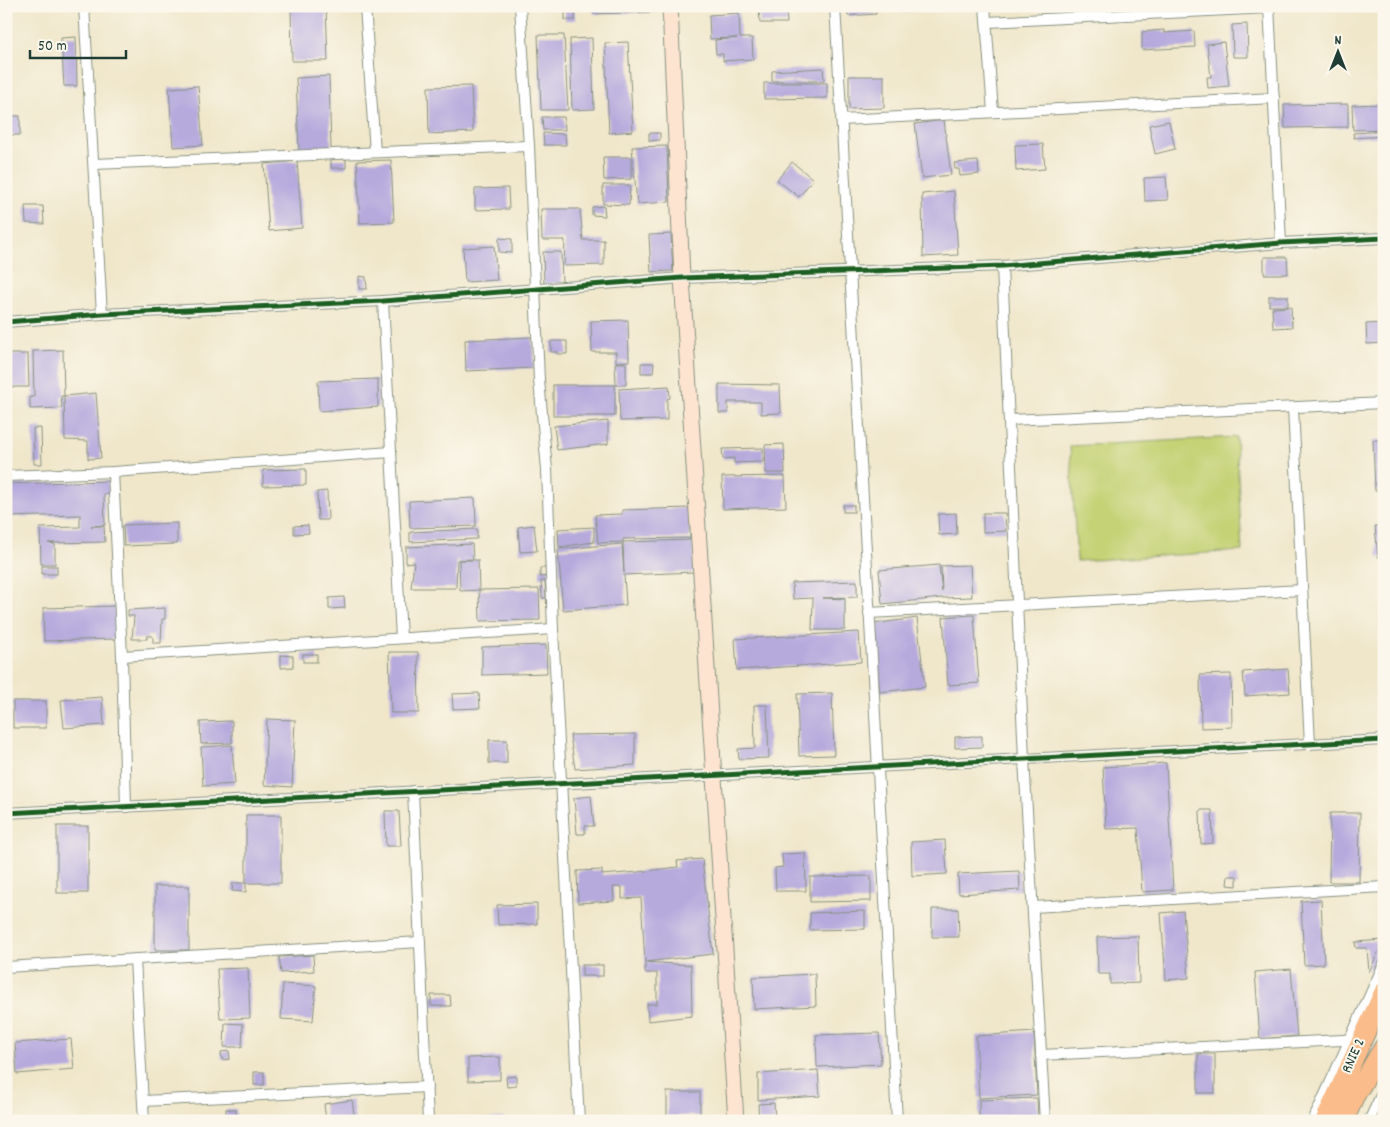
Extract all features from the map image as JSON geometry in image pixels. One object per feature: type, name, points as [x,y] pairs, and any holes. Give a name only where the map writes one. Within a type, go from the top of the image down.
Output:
[{"type":"highway","name":"RNIE 2","points":[[1325,1121],[1355,1039],[1384,992]]},
{"type":"highway","name":"RNIE 2","points":[[1344,1121],[1354,1097],[1384,1047]]},
{"type":"street","points":[[84,6],[102,314]]},
{"type":"street","points":[[365,6],[375,152]]},
{"type":"street","points":[[520,6],[529,146],[539,380],[547,470],[553,628],[579,1121]]},
{"type":"street","points":[[670,6],[682,278],[736,1121]]},
{"type":"street","points":[[835,6],[879,767],[897,1121]]},
{"type":"street","points":[[986,6],[993,112]]},
{"type":"street","points":[[987,22],[1269,7],[1281,243]]},
{"type":"street","points":[[842,120],[1274,98]]},
{"type":"street","points":[[94,164],[529,146]]},
{"type":"street","points":[[6,322],[102,314],[383,301],[682,278],[1002,266],[1281,243],[1384,238]]},
{"type":"street","points":[[1002,266],[1024,759],[1045,1121]]},
{"type":"street","points":[[383,301],[401,638]]},
{"type":"street","points":[[1009,420],[1384,403]]},
{"type":"street","points":[[1292,408],[1310,744]]},
{"type":"street","points":[[6,476],[113,472],[390,452]]},
{"type":"street","points":[[113,472],[122,656],[126,807]]},
{"type":"street","points":[[869,613],[1302,590]]},
{"type":"street","points":[[122,656],[553,628]]},
{"type":"street","points":[[6,813],[1384,740]]},
{"type":"street","points":[[413,791],[428,1121]]},
{"type":"street","points":[[1033,907],[1384,887]]},
{"type":"street","points":[[6,967],[420,942]]},
{"type":"street","points":[[135,959],[144,1121]]},
{"type":"street","points":[[1313,1121],[1355,1039],[1384,964]]},
{"type":"street","points":[[1042,1055],[1355,1039]]},
{"type":"street","points":[[143,1102],[427,1088]]},
{"type":"street","points":[[1369,1121],[1384,1089]]},
{"type":"green space","points":[[1236,437],[1242,551],[1077,561],[1070,446]]},
{"type":"building","points":[[291,6],[326,6],[328,61],[292,61]]},
{"type":"building","points":[[593,6],[657,6],[657,12],[594,14]]},
{"type":"building","points":[[847,6],[875,6],[876,14],[848,16]]},
{"type":"building","points":[[877,6],[898,6],[898,10],[877,10]]},
{"type":"building","points":[[900,6],[910,6],[910,12],[900,12]]},
{"type":"building","points":[[786,8],[787,23],[760,23],[759,10]]},
{"type":"building","points":[[565,11],[575,11],[575,20],[565,20]]},
{"type":"building","points":[[739,13],[740,38],[752,38],[753,59],[723,61],[723,54],[716,54],[715,40],[737,38],[710,39],[709,15]]},
{"type":"building","points":[[1247,24],[1248,57],[1233,57],[1232,25]]},
{"type":"building","points":[[1164,30],[1164,33],[1194,31],[1195,47],[1142,50],[1142,32]]},
{"type":"building","points":[[538,35],[564,35],[568,110],[541,110]]},
{"type":"building","points":[[76,37],[77,86],[64,86],[61,38]]},
{"type":"building","points":[[592,38],[594,109],[572,110],[570,39]]},
{"type":"building","points":[[628,42],[633,131],[609,133],[605,43]]},
{"type":"building","points":[[1224,42],[1229,86],[1208,88],[1207,77],[1211,77],[1207,44]]},
{"type":"building","points":[[823,68],[824,81],[772,81],[772,71]]},
{"type":"building","points":[[329,76],[331,150],[299,151],[296,78]]},
{"type":"building","points":[[849,76],[884,76],[884,108],[849,109]]},
{"type":"building","points":[[764,83],[827,83],[827,98],[764,99]]},
{"type":"building","points":[[198,86],[203,145],[173,147],[169,88]]},
{"type":"building","points":[[471,86],[473,132],[429,134],[428,87]]},
{"type":"building","points":[[6,87],[11,87],[11,102],[6,102]]},
{"type":"building","points":[[1348,104],[1348,127],[1285,128],[1284,105]]},
{"type":"building","points":[[1384,104],[1384,129],[1353,130],[1352,105]]},
{"type":"building","points":[[8,116],[20,116],[20,135],[8,135]]},
{"type":"building","points":[[542,117],[564,117],[565,130],[543,130]]},
{"type":"building","points":[[944,120],[951,175],[922,178],[915,124]]},
{"type":"building","points":[[1169,121],[1175,149],[1155,154],[1149,125]]},
{"type":"building","points":[[1384,131],[1384,136],[1354,138],[1353,133]]},
{"type":"building","points":[[543,133],[565,134],[566,145],[544,145]]},
{"type":"building","points":[[649,133],[660,133],[660,140],[649,141]]},
{"type":"building","points":[[1043,144],[1045,169],[1016,171],[1015,145]]},
{"type":"building","points":[[667,146],[669,202],[637,204],[632,147]]},
{"type":"building","points":[[603,157],[631,157],[631,179],[604,180]]},
{"type":"building","points":[[331,159],[346,159],[346,168],[331,168]]},
{"type":"building","points":[[391,160],[394,222],[360,223],[357,161]]},
{"type":"building","points":[[297,161],[302,228],[269,231],[264,164]]},
{"type":"building","points":[[978,161],[979,174],[960,176],[959,169],[955,169],[954,163]]},
{"type":"building","points":[[792,162],[813,179],[799,197],[777,180]]},
{"type":"building","points":[[6,168],[9,168],[10,198],[6,198]]},
{"type":"building","points":[[1166,177],[1168,200],[1145,201],[1144,178]]},
{"type":"building","points":[[603,185],[630,185],[629,205],[603,204]]},
{"type":"building","points":[[508,188],[509,209],[475,210],[475,189]]},
{"type":"building","points":[[954,191],[958,255],[923,257],[922,194]]},
{"type":"building","points":[[25,206],[43,206],[44,224],[26,223]]},
{"type":"building","points":[[604,206],[605,216],[592,215],[592,207]]},
{"type":"building","points":[[541,209],[580,209],[583,240],[604,240],[604,265],[564,266],[565,240],[542,240]]},
{"type":"building","points":[[671,234],[673,271],[651,272],[649,235]]},
{"type":"building","points":[[499,238],[512,239],[512,253],[499,252]]},
{"type":"building","points":[[494,246],[497,280],[465,282],[463,248]]},
{"type":"building","points":[[543,252],[561,252],[562,283],[544,284]]},
{"type":"building","points":[[1264,257],[1287,257],[1288,274],[1264,274]]},
{"type":"building","points":[[359,276],[366,277],[367,289],[359,289]]},
{"type":"building","points":[[1269,296],[1288,296],[1288,306],[1269,306]]},
{"type":"building","points":[[1291,307],[1292,327],[1273,328],[1272,308]]},
{"type":"building","points":[[628,320],[629,361],[616,362],[616,352],[592,352],[591,321]]},
{"type":"building","points":[[1384,323],[1384,343],[1367,344],[1366,324]]},
{"type":"building","points":[[532,337],[534,368],[466,371],[465,340]]},
{"type":"building","points":[[551,341],[567,341],[567,354],[551,352]]},
{"type":"building","points":[[63,350],[64,396],[61,396],[62,408],[30,409],[30,397],[34,397],[33,351]]},
{"type":"building","points":[[6,354],[28,354],[29,387],[6,387]]},
{"type":"building","points":[[615,363],[626,363],[626,385],[616,385]]},
{"type":"building","points":[[641,363],[654,363],[653,373],[641,373]]},
{"type":"building","points":[[378,379],[378,407],[319,411],[318,381]]},
{"type":"building","points":[[719,384],[780,385],[781,413],[761,414],[761,402],[728,402],[728,413],[719,413]]},
{"type":"building","points":[[553,385],[615,385],[615,416],[553,416]]},
{"type":"building","points":[[669,386],[670,398],[667,399],[667,420],[620,421],[619,389]]},
{"type":"building","points":[[96,393],[101,458],[88,459],[88,441],[65,440],[64,396]]},
{"type":"building","points":[[608,421],[608,444],[557,450],[554,426]]},
{"type":"building","points":[[33,428],[41,428],[42,464],[34,464]]},
{"type":"building","points":[[1373,440],[1384,440],[1384,490],[1375,491]]},
{"type":"building","points":[[784,444],[785,473],[766,473],[765,445]]},
{"type":"building","points":[[763,448],[763,462],[734,463],[734,458],[723,459],[722,449]]},
{"type":"building","points":[[306,469],[306,485],[263,486],[263,470]]},
{"type":"building","points":[[785,476],[786,507],[723,509],[722,477]]},
{"type":"building","points":[[108,481],[109,494],[104,494],[105,525],[91,526],[104,526],[105,542],[48,543],[55,544],[55,564],[41,564],[40,528],[80,527],[80,515],[6,517],[6,484]]},
{"type":"building","points":[[327,491],[328,520],[318,520],[317,492]]},
{"type":"building","points":[[475,498],[476,526],[410,528],[409,501]]},
{"type":"building","points":[[843,505],[854,505],[854,512],[843,512]]},
{"type":"building","points":[[690,508],[690,538],[623,539],[623,542],[598,543],[595,515],[622,514],[622,510]]},
{"type":"building","points":[[956,513],[957,534],[939,535],[938,514]]},
{"type":"building","points":[[983,513],[1005,513],[1006,531],[983,532]]},
{"type":"building","points":[[177,523],[177,544],[124,546],[123,525]]},
{"type":"building","points":[[308,525],[309,533],[294,534],[294,526]]},
{"type":"building","points":[[534,525],[537,551],[520,552],[518,527]]},
{"type":"building","points":[[1375,526],[1384,526],[1384,557],[1378,557]]},
{"type":"building","points":[[594,527],[594,542],[559,547],[558,529]]},
{"type":"building","points":[[477,529],[477,539],[410,542],[410,532]]},
{"type":"building","points":[[693,540],[694,572],[624,575],[626,605],[563,610],[558,549],[622,544],[624,573],[623,542]]},
{"type":"building","points":[[472,544],[473,559],[457,560],[456,588],[411,588],[414,562],[406,563],[406,547]]},
{"type":"building","points":[[459,560],[478,560],[479,590],[460,591]]},
{"type":"building","points":[[939,565],[942,592],[941,566],[970,565],[972,597],[882,604],[879,570]]},
{"type":"building","points":[[42,566],[57,566],[57,574],[42,574]]},
{"type":"building","points":[[540,568],[549,568],[549,576],[540,577]]},
{"type":"building","points":[[541,581],[545,581],[546,598],[542,598]]},
{"type":"building","points":[[857,581],[857,597],[823,598],[845,599],[845,630],[812,630],[813,598],[793,599],[792,583]]},
{"type":"building","points":[[539,589],[540,620],[480,621],[479,590]]},
{"type":"building","points":[[344,597],[345,608],[329,609],[329,598]]},
{"type":"building","points":[[115,606],[116,639],[44,641],[43,608]]},
{"type":"building","points":[[165,608],[165,619],[162,619],[161,643],[153,643],[153,636],[147,636],[147,639],[132,639],[134,616],[128,616],[128,610]]},
{"type":"building","points":[[974,615],[979,683],[948,685],[943,617]]},
{"type":"building","points":[[917,618],[925,687],[880,692],[872,624]]},
{"type":"building","points":[[859,632],[861,662],[737,670],[735,639]]},
{"type":"building","points":[[546,645],[547,673],[482,675],[482,647]]},
{"type":"building","points":[[389,652],[418,652],[419,713],[391,713]]},
{"type":"building","points":[[303,654],[317,654],[317,662],[303,662]]},
{"type":"building","points":[[281,655],[293,656],[293,667],[281,668]]},
{"type":"building","points":[[1288,669],[1290,693],[1245,696],[1243,672]]},
{"type":"building","points":[[1231,674],[1232,727],[1201,728],[1200,675]]},
{"type":"building","points":[[479,693],[480,708],[453,709],[452,694]]},
{"type":"building","points":[[832,693],[834,755],[799,756],[797,694]]},
{"type":"building","points":[[102,697],[104,725],[64,728],[61,700]]},
{"type":"building","points":[[13,701],[46,701],[46,728],[13,728]]},
{"type":"building","points":[[754,705],[767,705],[769,758],[739,759],[738,749],[755,748]]},
{"type":"building","points":[[267,719],[295,720],[292,787],[264,785]]},
{"type":"building","points":[[232,721],[232,743],[201,744],[200,722]]},
{"type":"building","points":[[635,734],[635,765],[575,769],[570,735]]},
{"type":"building","points":[[982,736],[982,747],[955,748],[955,737]]},
{"type":"building","points":[[489,740],[507,740],[507,763],[489,763]]},
{"type":"building","points":[[232,745],[235,784],[203,786],[201,747]]},
{"type":"building","points":[[1166,763],[1173,890],[1142,892],[1138,828],[1106,829],[1103,767]]},
{"type":"building","points":[[591,796],[594,826],[585,826],[585,834],[577,834],[574,798]]},
{"type":"building","points":[[1200,810],[1212,810],[1213,843],[1201,844]]},
{"type":"building","points":[[385,811],[399,811],[401,846],[386,846]]},
{"type":"building","points":[[1330,813],[1360,813],[1359,882],[1329,882]]},
{"type":"building","points":[[246,815],[281,815],[281,883],[246,883]]},
{"type":"building","points":[[57,826],[88,826],[88,893],[57,893]]},
{"type":"building","points":[[945,840],[947,874],[912,876],[911,842]]},
{"type":"building","points":[[805,853],[806,891],[776,891],[775,868],[783,867],[782,854]]},
{"type":"building","points":[[702,859],[713,954],[645,962],[641,898],[622,899],[622,887],[613,887],[614,901],[578,903],[577,871],[602,870],[602,875],[638,872],[678,867],[677,861]]},
{"type":"building","points":[[1019,871],[1020,890],[959,894],[958,874]]},
{"type":"building","points":[[871,876],[871,901],[810,902],[810,877]]},
{"type":"building","points":[[1228,876],[1237,876],[1237,886],[1227,885]]},
{"type":"building","points":[[233,883],[246,883],[246,892],[232,891]]},
{"type":"building","points":[[155,886],[189,886],[189,950],[155,950]]},
{"type":"building","points":[[1321,900],[1324,964],[1304,965],[1301,901]]},
{"type":"building","points":[[537,904],[537,924],[498,925],[497,905]]},
{"type":"building","points":[[932,909],[958,909],[959,937],[932,937]]},
{"type":"building","points":[[865,911],[865,929],[810,930],[810,913]]},
{"type":"building","points":[[1183,911],[1189,978],[1166,980],[1161,913]]},
{"type":"building","points":[[1138,936],[1139,983],[1110,984],[1110,974],[1098,974],[1097,937]]},
{"type":"building","points":[[1384,940],[1369,972],[1367,948],[1356,948],[1355,942]]},
{"type":"building","points":[[313,955],[314,971],[281,973],[279,957]]},
{"type":"building","points":[[645,962],[691,965],[692,1016],[648,1021],[647,1004],[657,1004],[657,973],[645,973]]},
{"type":"building","points":[[582,965],[603,965],[603,976],[582,976]]},
{"type":"building","points":[[248,968],[250,1018],[220,1019],[217,969]]},
{"type":"building","points":[[1291,969],[1297,1036],[1260,1039],[1255,972]]},
{"type":"building","points":[[815,974],[816,1006],[754,1009],[753,977]]},
{"type":"building","points":[[283,984],[316,986],[313,1021],[281,1019]]},
{"type":"building","points":[[431,995],[450,995],[451,1006],[431,1006]]},
{"type":"building","points":[[225,1023],[243,1024],[242,1047],[224,1047]]},
{"type":"building","points":[[1034,1032],[1037,1095],[979,1098],[976,1036]]},
{"type":"building","points":[[879,1033],[881,1064],[817,1067],[816,1035]]},
{"type":"building","points":[[71,1039],[74,1069],[17,1074],[15,1043]]},
{"type":"building","points":[[229,1051],[230,1059],[222,1060],[221,1052]]},
{"type":"building","points":[[1198,1054],[1215,1054],[1215,1093],[1198,1093]]},
{"type":"building","points":[[500,1057],[500,1080],[468,1081],[468,1058]]},
{"type":"building","points":[[818,1070],[820,1096],[758,1100],[758,1074]]},
{"type":"building","points":[[254,1072],[264,1072],[264,1085],[254,1085]]},
{"type":"building","points":[[516,1076],[516,1086],[507,1087],[506,1077]]},
{"type":"building","points":[[667,1092],[700,1092],[700,1116],[667,1116]]},
{"type":"building","points":[[1037,1098],[1038,1121],[979,1121],[979,1100]]},
{"type":"building","points":[[352,1100],[355,1121],[326,1121],[324,1104]]},
{"type":"building","points":[[774,1103],[775,1121],[759,1121],[758,1104]]},
{"type":"building","points":[[226,1109],[236,1109],[236,1121],[226,1121]]},
{"type":"building","points":[[505,1118],[505,1121],[482,1121],[482,1119]]},
{"type":"cycle path","points":[[6,322],[102,314],[383,301],[682,278],[1002,266],[1281,243],[1384,238]]},
{"type":"cycle path","points":[[6,813],[1384,740]]}]
